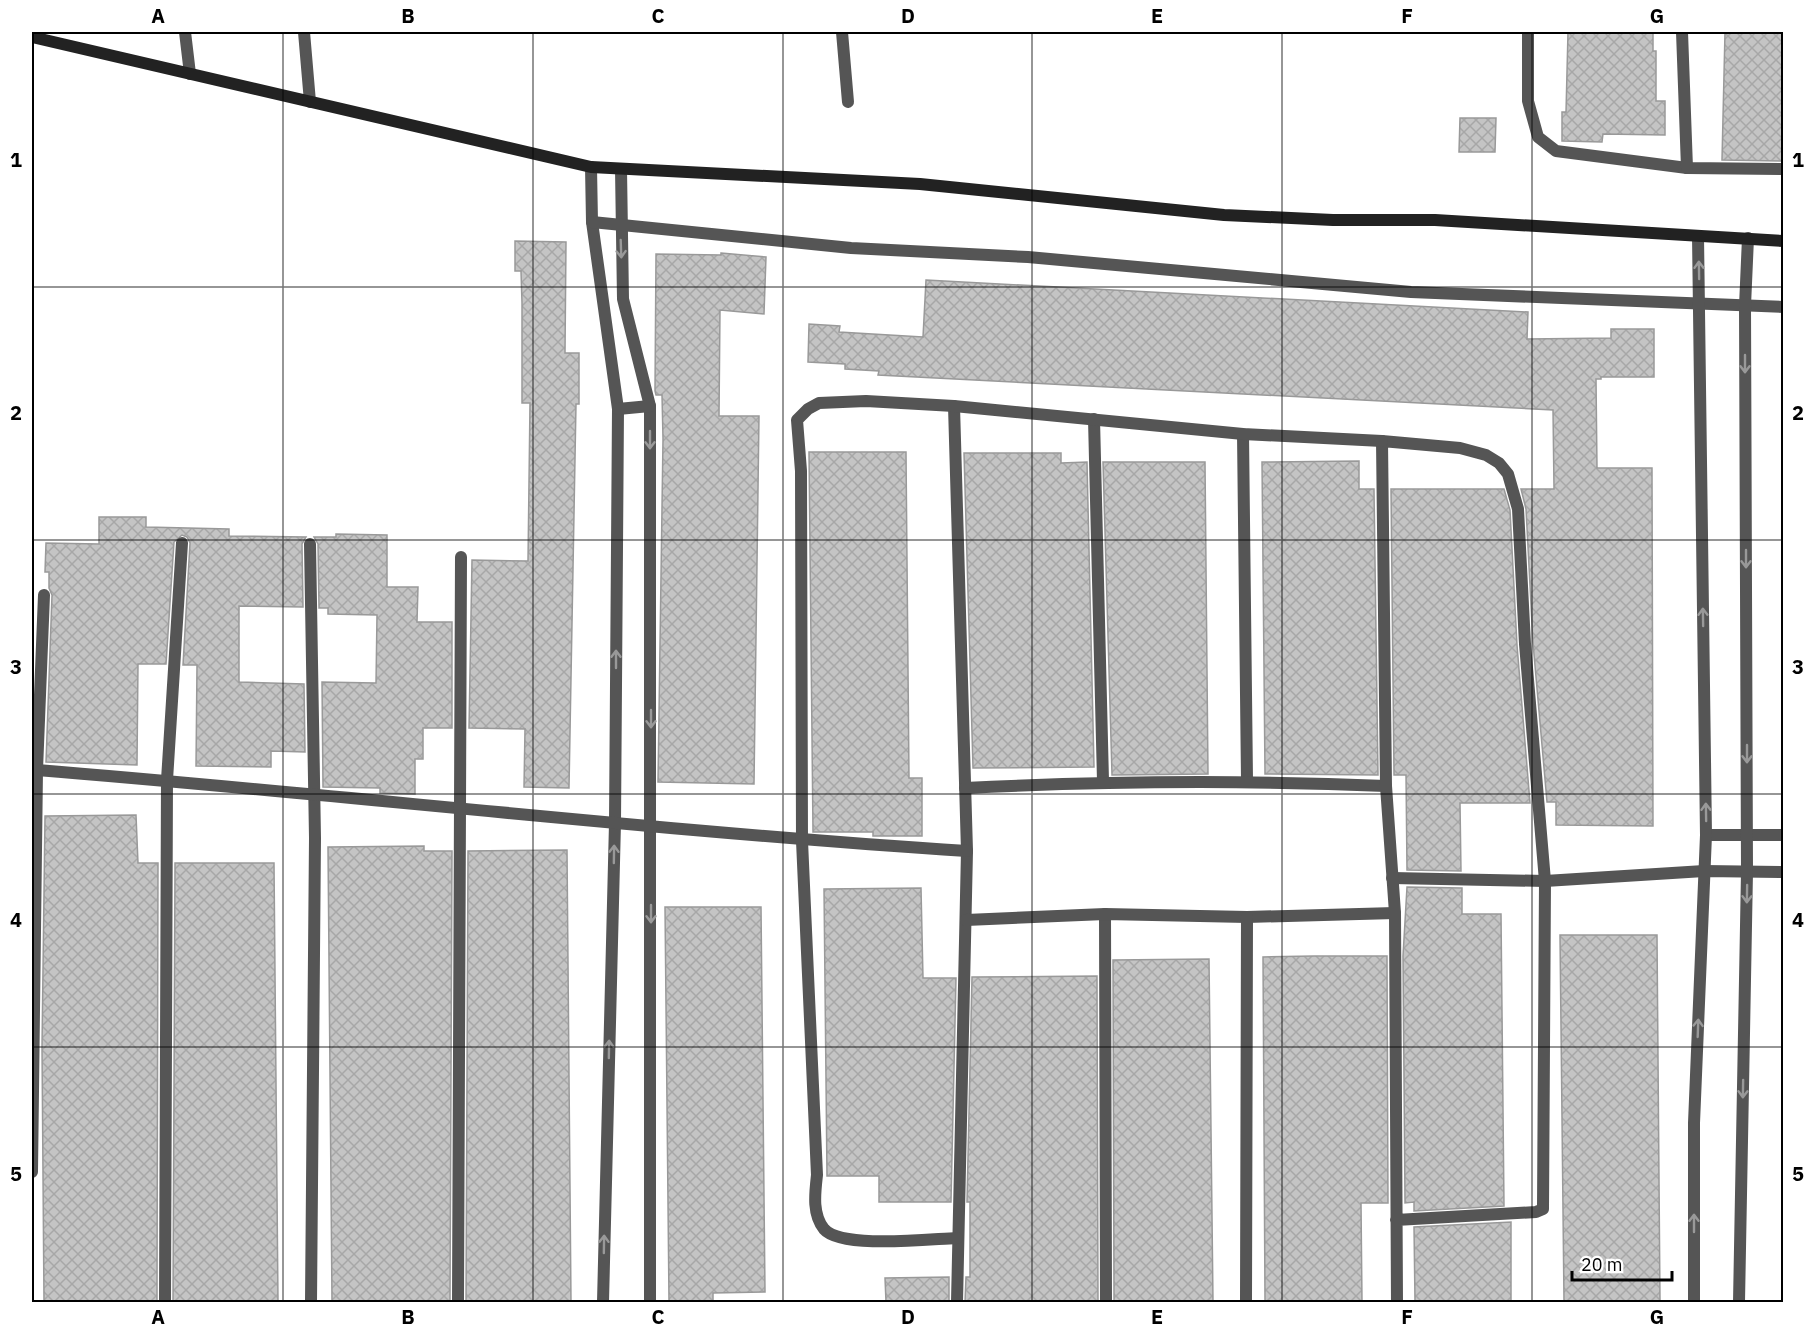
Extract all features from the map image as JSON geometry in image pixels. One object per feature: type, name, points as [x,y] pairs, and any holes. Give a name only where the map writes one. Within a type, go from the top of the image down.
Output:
[{"type":"street","points":[[185,32],[190,74]]},
{"type":"street","points":[[304,32],[310,102]]},
{"type":"street","points":[[842,32],[848,102]]},
{"type":"street","points":[[1528,32],[1528,101],[1538,137],[1556,151],[1687,168],[1784,169]]},
{"type":"street","points":[[1682,32],[1687,168]]},
{"type":"street","points":[[32,37],[591,167],[920,184],[1224,214],[1333,220],[1435,220],[1784,241]]},
{"type":"street","points":[[591,167],[592,222],[618,409],[615,823],[603,1302]]},
{"type":"street","points":[[621,169],[620,224],[623,299],[650,406],[652,827],[650,1302]]},
{"type":"street","points":[[592,222],[851,248],[1028,257],[1411,292],[1784,307]]},
{"type":"street","points":[[1694,1302],[1694,1123],[1706,835],[1698,236]]},
{"type":"street","points":[[1739,1302],[1747,872],[1745,306],[1748,238]]},
{"type":"street","points":[[957,1238],[855,1240],[837,1238],[824,1229],[816,1213],[817,1175],[802,841],[801,471],[797,420],[808,409],[819,403],[835,401],[954,406],[1244,434],[1382,441],[1460,448],[1486,455],[1499,463],[1508,474],[1518,509],[1525,644],[1545,881],[1543,1209],[1536,1212],[1396,1220]]},
{"type":"street","points":[[618,409],[650,406]]},
{"type":"street","points":[[954,406],[962,768],[967,851],[957,1302]]},
{"type":"street","points":[[1094,420],[1103,781]]},
{"type":"street","points":[[1244,434],[1247,780]]},
{"type":"street","points":[[1382,441],[1386,786],[1395,913],[1397,1302]]},
{"type":"street","points":[[165,1302],[167,780],[182,543]]},
{"type":"street","points":[[310,544],[315,796],[311,1302]]},
{"type":"street","points":[[458,1302],[461,557]]},
{"type":"street","points":[[32,1172],[37,770],[44,595]]},
{"type":"street","points":[[37,770],[461,807],[802,841],[967,851]]},
{"type":"street","points":[[965,788],[1103,781],[1247,780],[1386,786]]},
{"type":"street","points":[[1706,835],[1784,835]]},
{"type":"street","points":[[1392,878],[1545,881],[1704,871],[1784,872]]},
{"type":"street","points":[[966,920],[1105,914],[1247,917],[1395,913]]},
{"type":"street","points":[[1105,914],[1106,1302]]},
{"type":"street","points":[[1246,1302],[1247,917]]},
{"type":"building","points":[[1568,32],[1653,32],[1653,51],[1656,51],[1656,101],[1665,101],[1665,135],[1603,134],[1602,142],[1562,141],[1562,112],[1566,112]]},
{"type":"building","points":[[1725,32],[1784,33],[1784,161],[1722,160]]},
{"type":"building","points":[[1460,118],[1496,118],[1495,152],[1459,152]]},
{"type":"building","points":[[515,241],[566,242],[565,353],[579,353],[579,404],[576,404],[569,788],[524,787],[525,729],[469,728],[472,560],[528,561],[530,403],[522,403],[521,271],[515,271]]},
{"type":"building","points":[[721,253],[766,257],[764,314],[720,310],[719,416],[759,416],[754,784],[658,782],[663,439],[662,395],[656,395],[655,391],[656,254],[721,255]]},
{"type":"building","points":[[926,280],[1528,312],[1527,339],[1611,338],[1611,329],[1654,329],[1654,377],[1601,377],[1601,379],[1596,379],[1597,468],[1652,468],[1653,826],[1556,825],[1556,802],[1547,802],[1533,643],[1526,509],[1521,489],[1554,489],[1553,410],[878,375],[879,371],[845,369],[845,364],[808,362],[809,324],[840,326],[839,332],[923,337]]},
{"type":"building","points":[[809,452],[906,452],[909,778],[922,778],[922,836],[873,836],[873,832],[813,832]]},
{"type":"building","points":[[964,453],[1061,453],[1061,463],[1087,462],[1094,767],[973,768]]},
{"type":"building","points":[[1359,461],[1359,489],[1374,489],[1378,775],[1265,774],[1262,462]]},
{"type":"building","points":[[1103,462],[1205,462],[1208,774],[1112,775]]},
{"type":"building","points":[[1391,489],[1504,489],[1510,510],[1517,645],[1530,803],[1460,803],[1461,871],[1407,870],[1406,775],[1394,775]]},
{"type":"building","points":[[99,517],[146,517],[146,527],[229,529],[229,536],[306,537],[302,544],[303,607],[239,606],[239,682],[304,684],[305,752],[271,751],[271,767],[196,766],[197,665],[183,665],[190,543],[187,537],[182,535],[174,542],[166,664],[138,664],[137,765],[46,762],[52,595],[49,588],[49,572],[45,572],[46,543],[99,544]]},
{"type":"building","points":[[336,534],[387,535],[387,587],[418,587],[417,622],[452,622],[452,728],[423,728],[423,759],[415,759],[415,794],[380,793],[380,788],[323,787],[322,682],[376,683],[377,615],[328,614],[328,608],[319,608],[318,544],[314,537],[336,537]]},
{"type":"building","points":[[136,815],[138,863],[158,863],[157,1302],[44,1302],[42,1047],[45,816]]},
{"type":"building","points":[[424,846],[424,851],[452,851],[450,1302],[332,1302],[328,847]]},
{"type":"building","points":[[567,850],[571,1302],[466,1302],[468,851]]},
{"type":"building","points":[[175,863],[274,863],[278,1302],[173,1302]]},
{"type":"building","points":[[1407,887],[1462,888],[1462,914],[1501,914],[1504,1206],[1414,1211],[1414,1202],[1405,1203],[1403,956]]},
{"type":"building","points":[[921,888],[923,978],[956,978],[951,1202],[879,1202],[879,1176],[827,1176],[824,889]]},
{"type":"building","points":[[665,907],[761,907],[765,1292],[713,1293],[713,1302],[669,1302]]},
{"type":"building","points":[[1560,935],[1657,935],[1660,1302],[1564,1302]]},
{"type":"building","points":[[1387,956],[1388,1203],[1361,1203],[1362,1302],[1265,1302],[1263,957]]},
{"type":"building","points":[[1209,959],[1213,1302],[1114,1302],[1113,960]]},
{"type":"building","points":[[1097,976],[1098,1302],[965,1302],[966,1277],[970,1277],[970,1202],[967,1202],[972,977]]},
{"type":"building","points":[[1511,1222],[1511,1302],[1415,1302],[1414,1227]]},
{"type":"building","points":[[949,1277],[949,1302],[886,1302],[885,1278]]}]
